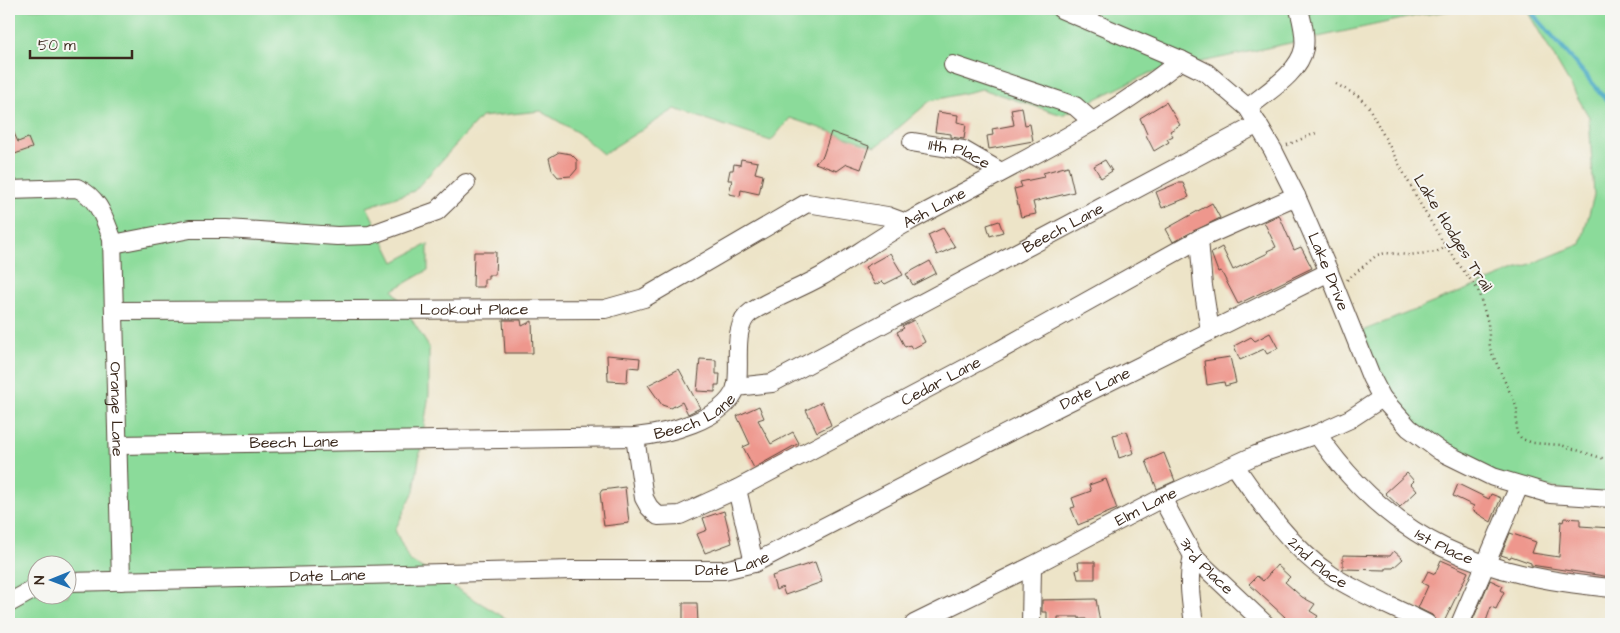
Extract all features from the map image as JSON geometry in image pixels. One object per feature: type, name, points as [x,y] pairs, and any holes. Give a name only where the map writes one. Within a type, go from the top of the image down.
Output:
[{"type":"street","name":"Lake Drive","points":[[1061,9],[1207,73],[1248,108],[1274,150],[1296,196],[1332,279],[1363,360],[1382,398],[1409,428],[1440,451],[1493,477],[1550,494],[1611,498]]},
{"type":"street","points":[[1248,108],[1280,81],[1300,58],[1304,49],[1304,34],[1299,9]]},
{"type":"street","name":"Ash Lane","points":[[736,387],[738,336],[749,314],[822,276],[906,223],[1093,122],[1144,90],[1181,60]]},
{"type":"street","points":[[953,65],[1076,106],[1093,122]]},
{"type":"street","name":"Beech Lane","points":[[118,444],[635,437],[654,435],[705,418],[724,406],[736,387],[772,383],[1258,124]]},
{"type":"street","name":"11th Place","points":[[912,142],[963,150],[1001,172]]},
{"type":"street","points":[[9,190],[77,188],[87,192],[94,198],[113,241],[190,229],[227,229],[337,236],[370,234],[437,211],[466,183]]},
{"type":"street","name":"Cedar Lane","points":[[635,437],[644,498],[649,507],[658,516],[680,515],[737,489],[1000,350],[1199,240],[1296,196]]},
{"type":"street","name":"Lookout Place","points":[[115,311],[605,309],[644,298],[806,203],[887,216],[906,223]]},
{"type":"street","points":[[1199,240],[1203,286],[1210,331]]},
{"type":"street","name":"Orange Lane","points":[[113,241],[121,581]]},
{"type":"street","name":"Date Lane","points":[[78,582],[573,570],[724,570],[754,563],[1210,331],[1332,279]]},
{"type":"street","name":"Elm Lane","points":[[914,624],[1032,566],[1162,498],[1256,455],[1317,434],[1350,419],[1382,398]]},
{"type":"street","name":"1st Place","points":[[1317,434],[1334,458],[1375,503],[1418,535],[1462,557],[1486,566],[1564,583],[1611,588]]},
{"type":"street","name":"2nd Place","points":[[1235,466],[1262,505],[1307,556],[1319,566],[1332,576],[1427,624]]},
{"type":"street","points":[[1460,624],[1519,486]]},
{"type":"street","points":[[737,489],[754,563]]},
{"type":"street","name":"3rd Place","points":[[1162,498],[1194,556],[1265,624]]},
{"type":"street","points":[[1194,556],[1190,570],[1194,624]]},
{"type":"street","points":[[1031,624],[1032,566]]},
{"type":"street","points":[[9,603],[28,593]]},
{"type":"path","name":"Lake Hodges Trail","points":[[1336,84],[1358,96],[1368,106],[1404,175],[1446,247],[1478,290],[1488,324],[1490,349],[1517,408],[1516,432],[1522,439],[1533,444],[1561,445],[1611,460]]},
{"type":"path","points":[[1274,150],[1316,133]]},
{"type":"path","points":[[1332,279],[1351,278],[1377,255],[1386,253],[1409,255],[1436,252],[1446,247]]},
{"type":"green space","points":[[9,9],[1462,9],[1421,15],[1150,73],[1062,115],[982,89],[930,101],[876,147],[790,118],[771,141],[675,109],[603,154],[578,133],[541,111],[481,117],[414,191],[367,207],[394,262],[428,244],[428,270],[393,290],[429,347],[429,394],[414,491],[395,530],[409,560],[515,624],[9,624]]},
{"type":"green space","points":[[1526,9],[1611,9],[1611,498],[1493,477],[1395,414],[1362,331],[1581,244],[1594,195],[1589,117]]},
{"type":"building","points":[[1166,102],[1180,125],[1170,131],[1173,136],[1167,139],[1169,142],[1154,151],[1140,118]]},
{"type":"building","points":[[1022,107],[1025,125],[1030,124],[1033,141],[989,149],[987,136],[993,135],[992,129],[1014,125],[1011,109]]},
{"type":"building","points":[[938,112],[958,115],[957,122],[966,124],[964,139],[951,137],[951,134],[935,132]]},
{"type":"building","points":[[9,122],[18,142],[28,138],[32,148],[9,156]]},
{"type":"building","points":[[831,132],[869,146],[861,169],[847,164],[837,171],[815,163],[823,156]]},
{"type":"building","points":[[559,152],[571,154],[577,160],[577,169],[571,176],[558,177],[552,170],[549,158]]},
{"type":"building","points":[[741,159],[758,162],[755,173],[763,175],[759,194],[741,190],[740,196],[729,194],[732,180],[728,180],[730,170],[733,170],[734,164],[740,165]]},
{"type":"building","points":[[1105,160],[1112,171],[1101,178],[1094,166]]},
{"type":"building","points":[[1068,166],[1074,192],[1033,202],[1036,214],[1021,217],[1014,189],[1022,187],[1020,182],[1044,177],[1043,173]]},
{"type":"building","points":[[1178,183],[1183,183],[1189,197],[1162,208],[1156,192]]},
{"type":"building","points":[[1212,203],[1220,218],[1173,242],[1166,229]]},
{"type":"building","points":[[1279,215],[1294,250],[1301,247],[1312,268],[1238,304],[1221,271],[1218,272],[1211,253],[1222,247],[1233,270],[1268,253],[1267,251],[1276,247],[1264,222]]},
{"type":"building","points":[[999,221],[1003,232],[990,236],[987,225]]},
{"type":"building","points":[[943,228],[955,247],[937,255],[928,235]]},
{"type":"building","points":[[474,252],[496,252],[495,275],[488,275],[488,279],[484,279],[484,287],[473,287]]},
{"type":"building","points":[[890,253],[903,275],[885,284],[882,281],[875,285],[865,267]]},
{"type":"building","points":[[930,261],[936,273],[913,285],[906,274]]},
{"type":"building","points":[[503,320],[521,320],[522,326],[532,321],[533,353],[505,353]]},
{"type":"building","points":[[914,320],[925,342],[912,349],[910,345],[905,347],[897,332],[904,328],[902,326]]},
{"type":"building","points":[[1270,333],[1278,348],[1267,354],[1264,349],[1240,360],[1234,346],[1251,337],[1255,341]]},
{"type":"building","points":[[607,355],[640,358],[639,368],[628,367],[627,382],[608,381]]},
{"type":"building","points":[[1230,357],[1236,383],[1225,386],[1224,382],[1207,385],[1204,361]]},
{"type":"building","points":[[700,359],[716,360],[716,374],[720,374],[719,385],[715,385],[715,392],[697,391]]},
{"type":"building","points":[[679,369],[700,408],[688,414],[682,402],[671,408],[662,405],[648,385]]},
{"type":"building","points":[[822,402],[831,425],[817,432],[806,410]]},
{"type":"building","points":[[759,406],[764,418],[758,420],[771,444],[793,432],[799,443],[754,468],[743,447],[750,444],[737,416]]},
{"type":"building","points":[[1127,431],[1134,453],[1119,458],[1113,435]]},
{"type":"building","points":[[1164,453],[1175,481],[1157,489],[1146,461]]},
{"type":"building","points":[[1407,473],[1414,481],[1411,484],[1417,491],[1400,507],[1385,493]]},
{"type":"building","points":[[1106,479],[1117,509],[1078,525],[1071,508],[1075,507],[1072,498],[1091,491],[1089,485]]},
{"type":"building","points":[[1458,484],[1489,499],[1491,494],[1501,498],[1491,522],[1472,510],[1474,506],[1453,496]]},
{"type":"building","points":[[625,487],[629,523],[604,526],[600,493],[602,490]]},
{"type":"building","points":[[724,511],[732,543],[705,553],[697,534],[707,530],[703,518]]},
{"type":"building","points":[[1564,518],[1580,519],[1580,526],[1611,528],[1611,577],[1531,565],[1531,563],[1511,556],[1510,558],[1501,555],[1510,533],[1536,542],[1532,553],[1559,557],[1561,521],[1563,522]]},
{"type":"building","points":[[1394,551],[1403,559],[1393,568],[1386,568],[1386,570],[1343,569],[1343,555],[1390,556]]},
{"type":"building","points":[[1441,560],[1468,572],[1443,624],[1437,623],[1432,615],[1418,608],[1428,586],[1422,583],[1428,571],[1435,574]]},
{"type":"building","points":[[815,562],[822,582],[785,595],[782,587],[776,590],[772,576]]},
{"type":"building","points":[[1078,562],[1095,562],[1095,579],[1078,579],[1076,570],[1079,569]]},
{"type":"building","points":[[1277,565],[1290,577],[1285,582],[1302,597],[1315,604],[1310,611],[1318,616],[1312,624],[1280,624],[1285,617],[1249,584],[1257,576],[1263,581]]},
{"type":"building","points":[[1490,580],[1503,586],[1501,590],[1504,592],[1496,609],[1491,607],[1485,624],[1471,624]]},
{"type":"building","points":[[1096,599],[1100,623],[1087,624],[1086,619],[1079,619],[1079,617],[1058,617],[1058,621],[1047,622],[1047,612],[1042,612],[1042,600]]},
{"type":"building","points":[[683,603],[697,603],[698,623],[683,624]]},
{"type":"waterway","points":[[1529,9],[1611,105]]}]
